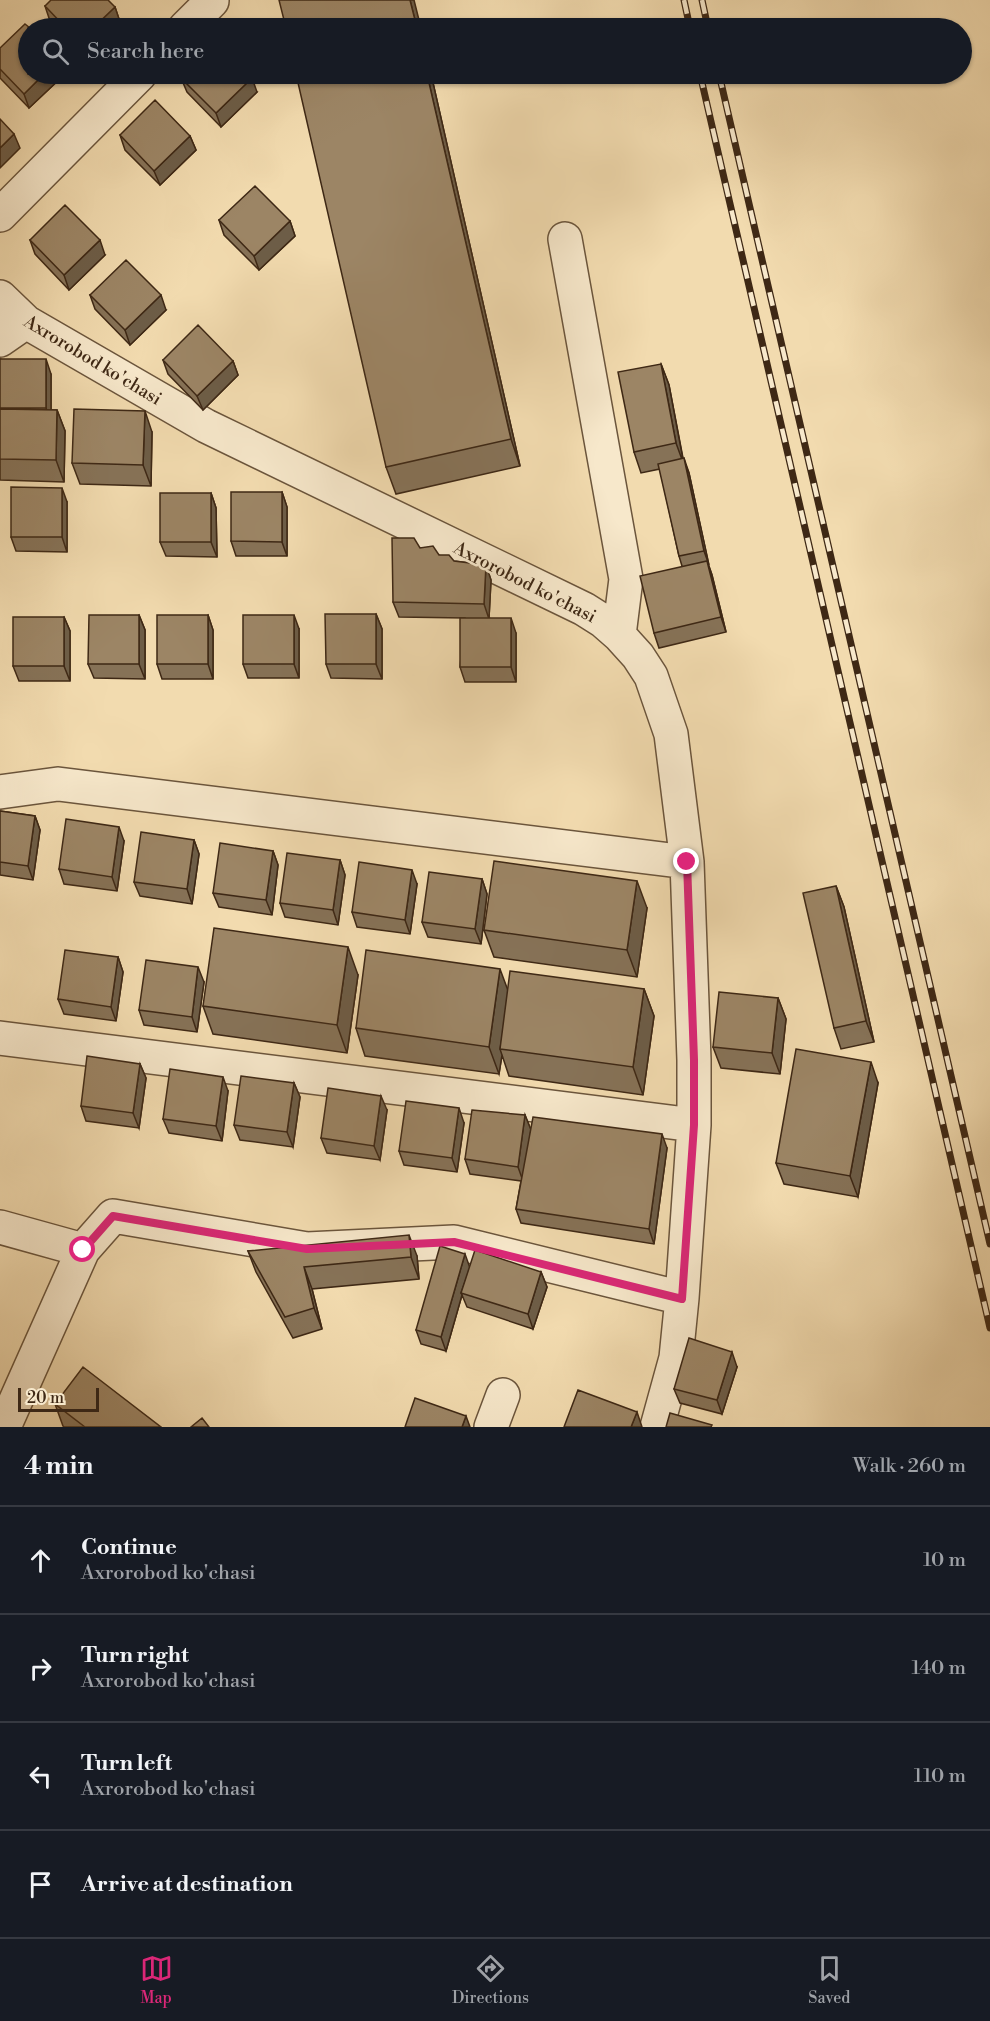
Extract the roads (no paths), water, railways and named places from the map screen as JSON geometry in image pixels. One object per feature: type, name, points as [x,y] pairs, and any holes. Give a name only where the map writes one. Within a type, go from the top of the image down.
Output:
[{"type":"street","points":[[195,18],[212,1]]},
{"type":"street","points":[[0,215],[130,84]]},
{"type":"street","points":[[566,239],[626,579],[619,635]]},
{"type":"street","name":"Axrorobod ko'chasi","points":[[0,297],[13,331],[584,609],[619,635],[638,656],[651,676],[671,734],[687,862],[694,1060],[694,1125],[682,1299],[676,1358],[657,1427]]},
{"type":"street","points":[[0,792],[58,784],[687,862]]},
{"type":"street","points":[[0,1038],[694,1125]]},
{"type":"street","points":[[4,1427],[83,1250],[113,1216],[307,1249],[454,1242],[682,1299]]},
{"type":"street","points":[[0,1227],[83,1250]]},
{"type":"street","points":[[491,1427],[503,1395]]},
{"type":"railway","points":[[684,0],[688,18]]},
{"type":"railway","points":[[702,0],[706,18]]},
{"type":"railway","points":[[702,84],[990,1328]]},
{"type":"railway","points":[[721,84],[990,1244]]}]
